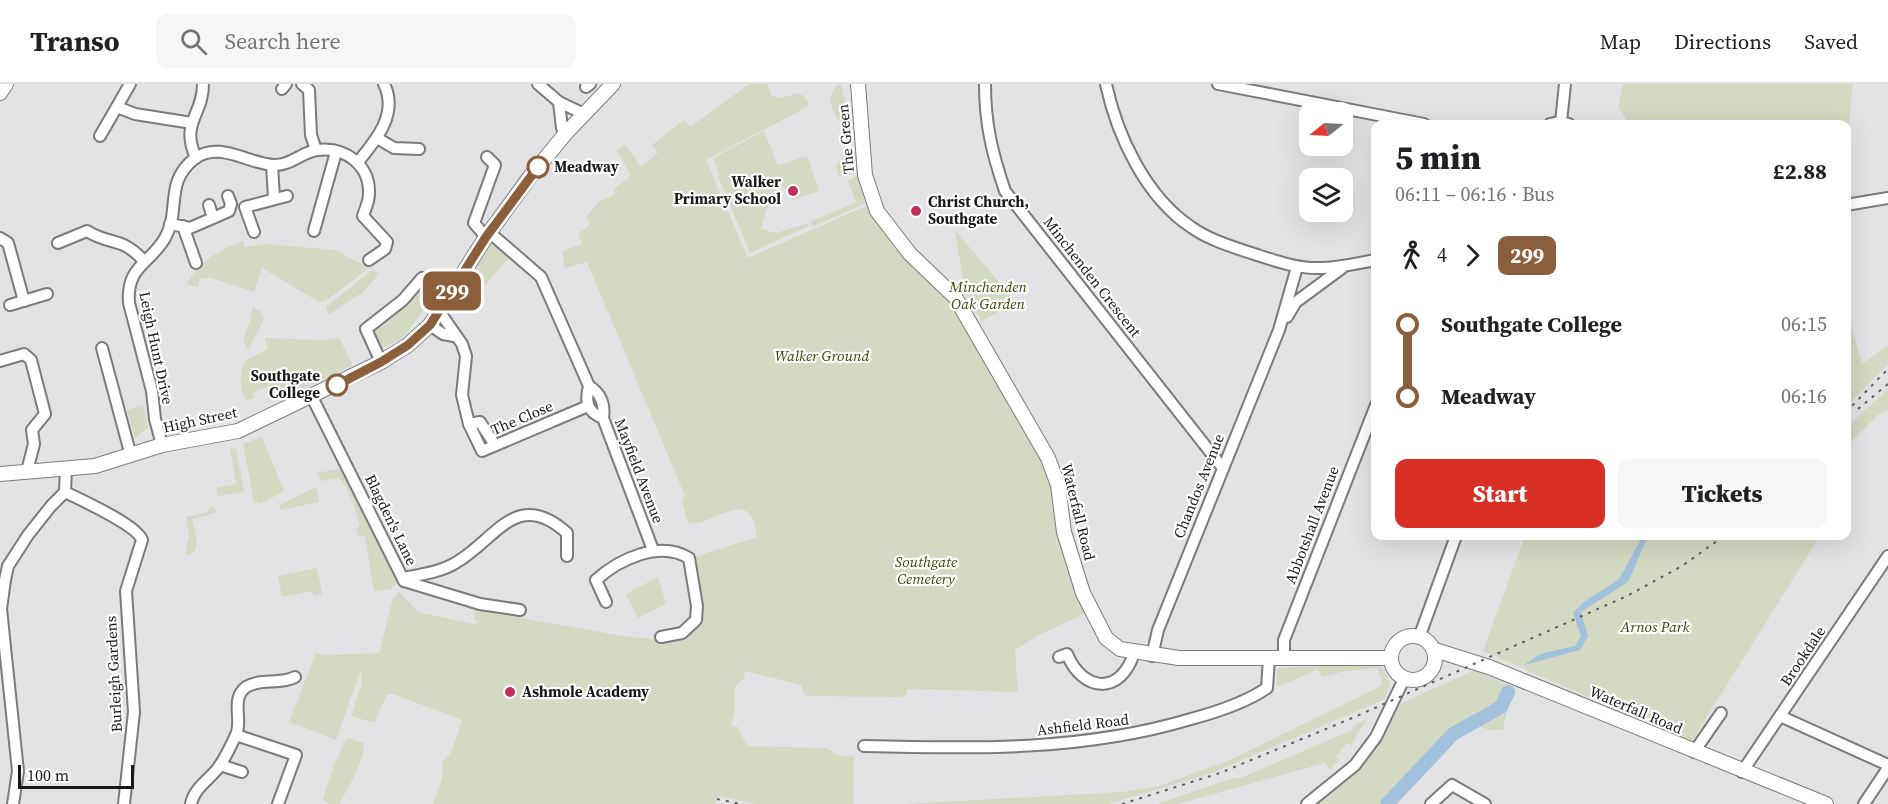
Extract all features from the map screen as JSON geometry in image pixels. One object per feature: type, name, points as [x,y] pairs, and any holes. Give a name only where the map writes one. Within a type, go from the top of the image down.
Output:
[{"type":"main road","points":[[0,93],[6,84]]},
{"type":"main road","name":"High Street","points":[[2,472],[95,466],[162,445],[237,431],[312,397],[381,362],[408,345],[430,325],[487,235],[566,133],[613,84]]},
{"type":"main road","name":"The Green","points":[[858,84],[865,175],[873,201],[886,224]]},
{"type":"main road","name":"Waterfall Road","points":[[886,224],[916,261],[955,297],[1052,468],[1066,539],[1088,606],[1106,638],[1120,649],[1152,656],[1389,658]]},
{"type":"main road","points":[[1432,668],[1435,650],[1429,640],[1420,635],[1407,637],[1395,645],[1389,658],[1392,669],[1404,680],[1421,677],[1432,668],[1465,660]]},
{"type":"main road","name":"Waterfall Road","points":[[1435,650],[1489,667],[1804,800],[1826,804]]},
{"type":"street","points":[[100,136],[130,84]]},
{"type":"street","points":[[203,84],[189,140],[196,158],[222,152],[272,165],[291,162],[316,150],[336,152],[352,157],[358,162],[369,187],[363,216],[387,242],[385,249],[369,260]]},
{"type":"street","points":[[302,84],[309,90],[311,135],[316,150]]},
{"type":"street","points":[[358,162],[377,138],[388,114],[387,91],[384,84]]},
{"type":"street","points":[[538,84],[559,102],[584,114]]},
{"type":"street","name":"Minchenden Crescent","points":[[985,84],[985,117],[993,156],[1005,191],[1222,467]]},
{"type":"street","points":[[1106,84],[1118,129],[1131,157],[1177,216],[1208,236],[1297,267],[1345,267],[1371,261]]},
{"type":"street","points":[[1219,84],[1404,120]]},
{"type":"street","points":[[1560,120],[1565,84]]},
{"type":"street","points":[[559,102],[562,128],[566,133]]},
{"type":"street","points":[[117,107],[135,114],[192,123]]},
{"type":"street","points":[[377,138],[394,148],[419,148]]},
{"type":"street","points":[[314,231],[336,152]]},
{"type":"street","points":[[487,157],[495,165],[474,223],[540,277],[589,386],[601,398],[604,409],[603,418]]},
{"type":"street","name":"Leigh Hunt Drive","points":[[162,445],[156,423],[152,391],[129,303],[130,282],[143,260],[164,239],[170,224],[176,182],[196,158]]},
{"type":"street","points":[[272,165],[274,198]]},
{"type":"street","points":[[170,224],[190,228],[213,218],[231,208],[228,196]]},
{"type":"street","points":[[254,232],[245,207],[287,196]]},
{"type":"street","points":[[1851,204],[1888,198]]},
{"type":"street","points":[[209,205],[213,218]]},
{"type":"street","points":[[183,226],[196,262]]},
{"type":"street","points":[[58,243],[87,231],[98,238],[127,245],[143,260]]},
{"type":"street","points":[[0,238],[8,243],[24,301]]},
{"type":"street","name":"Chandos Avenue","points":[[1152,656],[1158,630],[1279,330],[1297,267]]},
{"type":"street","name":"Chandos Avenue","points":[[1279,330],[1296,302],[1345,267]]},
{"type":"street","points":[[381,362],[366,330],[403,300],[422,278],[451,293]]},
{"type":"street","points":[[10,304],[47,294]]},
{"type":"street","name":"The Close","points":[[439,312],[447,320],[454,336],[462,344],[466,356],[462,394],[469,424],[482,451],[588,406]]},
{"type":"street","points":[[430,325],[443,334],[454,336]]},
{"type":"street","points":[[102,348],[131,456]]},
{"type":"street","points":[[0,361],[24,354],[31,360],[45,414],[32,430],[34,444],[27,471]]},
{"type":"street","points":[[588,406],[586,398],[589,386]]},
{"type":"street","name":"Blagden's Lane","points":[[312,397],[404,581],[480,604],[520,610]]},
{"type":"street","name":"Mayfield Avenue","points":[[588,406],[593,414],[603,418],[653,550]]},
{"type":"street","name":"Abbotshall Avenue","points":[[1284,657],[1284,640],[1371,418]]},
{"type":"street","points":[[13,804],[18,771],[1,609],[5,579],[12,558],[51,506],[65,492],[66,468]]},
{"type":"street","name":"Burleigh Gardens","points":[[65,492],[140,535],[141,546],[126,591],[134,712],[124,804]]},
{"type":"street","points":[[404,581],[408,577],[430,573],[456,563],[502,523],[519,515],[540,515],[558,525],[567,533],[567,556]]},
{"type":"street","points":[[1420,635],[1455,540]]},
{"type":"street","points":[[606,602],[596,580],[653,550],[682,554],[689,558],[697,606],[696,620],[682,633],[661,637]]},
{"type":"street","name":"Brookdale","points":[[1742,772],[1888,556]]},
{"type":"street","points":[[1059,657],[1067,654],[1077,673],[1101,685],[1112,681],[1129,669],[1134,653]]},
{"type":"street","name":"Ashfield Road","points":[[864,746],[969,749],[1036,746],[1155,730],[1216,712],[1257,695],[1267,688],[1269,658]]},
{"type":"street","points":[[191,804],[196,791],[220,765],[236,735],[238,697],[245,688],[256,683],[286,682],[295,677]]},
{"type":"street","points":[[1307,804],[1355,765],[1379,731],[1404,680]]},
{"type":"street","points":[[1694,752],[1721,713]]},
{"type":"street","points":[[1780,716],[1888,767],[1863,804]]},
{"type":"street","points":[[236,735],[296,756],[278,804]]},
{"type":"street","points":[[220,765],[242,772]]},
{"type":"street","points":[[1431,804],[1452,785],[1485,804]]},
{"type":"green space","points":[[749,84],[768,84],[771,96],[781,98],[799,93],[807,99],[809,106],[706,160],[748,258],[875,202],[941,283],[1019,416],[1030,441],[1046,462],[1086,613],[1039,635],[1015,650],[1018,692],[907,689],[905,696],[898,697],[805,696],[801,685],[745,671],[744,679],[735,686],[735,710],[731,726],[737,726],[747,746],[826,748],[838,755],[854,757],[853,804],[755,804],[718,796],[716,804],[433,804],[442,779],[443,761],[451,753],[462,720],[393,694],[387,694],[375,721],[351,716],[361,686],[361,670],[336,740],[289,722],[316,653],[324,655],[379,653],[393,597],[399,592],[418,612],[473,624],[480,622],[475,620],[474,613],[478,607],[532,620],[629,637],[668,640],[684,634],[700,604],[694,557],[757,537],[754,521],[748,512],[740,509],[688,523],[682,500],[685,496],[587,262],[565,268],[562,251],[582,244],[578,234],[590,225],[586,217],[599,202],[615,194],[614,189],[631,175],[616,150],[624,144],[641,166],[658,153],[652,145],[684,120],[690,127]]},
{"type":"green space","points":[[838,84],[841,84],[849,123],[839,121],[833,111],[831,98]]},
{"type":"green space","points":[[1623,84],[1853,84],[1849,120],[1626,120],[1618,107]]},
{"type":"green space","points":[[764,131],[778,165],[807,156],[819,191],[792,200],[789,191],[777,184],[778,195],[766,210],[761,229],[776,233],[808,223],[809,226],[750,253],[718,176],[720,176],[713,158]]},
{"type":"green space","points":[[857,150],[858,173],[839,177],[836,165],[848,152]]},
{"type":"green space","points":[[858,175],[867,203],[812,227],[810,222],[856,202],[848,181]]},
{"type":"green space","name":"Minchenden Oak Garden","points":[[955,230],[1016,302],[982,321],[965,293]]},
{"type":"green space","points":[[489,240],[509,258],[482,288],[470,278]]},
{"type":"green space","points":[[243,241],[245,247],[267,244],[335,250],[369,268],[327,300],[319,302],[262,268],[254,292],[208,277],[207,279],[200,278],[198,287],[187,284],[204,262],[226,248]]},
{"type":"green space","points":[[372,270],[379,274],[363,292],[328,315],[326,307]]},
{"type":"green space","points":[[422,278],[439,287],[404,337],[376,352],[366,329]]},
{"type":"green space","points":[[253,305],[254,309],[260,310],[264,319],[248,350],[243,339],[250,322]]},
{"type":"green space","points":[[1851,325],[1862,364],[1888,345],[1888,364],[1851,402]]},
{"type":"green space","points":[[265,338],[321,340],[339,338],[353,365],[281,400],[275,385],[253,392],[255,398],[246,400],[241,386],[243,366],[245,361],[267,349]]},
{"type":"green space","points":[[1888,389],[1888,411],[1878,415],[1851,441],[1851,423]]},
{"type":"green space","points":[[143,405],[148,427],[135,438],[127,410]]},
{"type":"green space","points":[[262,437],[284,491],[261,504],[254,501],[243,444]]},
{"type":"green space","points":[[236,448],[244,492],[218,496],[216,488],[236,484],[230,449]]},
{"type":"green space","points":[[342,468],[399,580],[390,590],[374,591],[365,536],[357,535],[356,529],[360,526],[347,488],[339,478],[321,481],[317,473]]},
{"type":"green space","points":[[316,487],[319,502],[280,510],[280,505]]},
{"type":"green space","points":[[212,506],[217,511],[215,513],[192,519],[197,542],[195,551],[189,555],[185,553],[189,536],[186,517],[205,513]]},
{"type":"green space","name":"Arnos Park","points":[[1524,540],[1817,540],[1691,742],[1483,651]]},
{"type":"green space","points":[[317,568],[322,594],[313,596],[312,591],[282,597],[278,576]]},
{"type":"green space","points":[[658,577],[666,604],[638,618],[626,594]]},
{"type":"green space","points":[[1372,664],[1382,667],[1390,684],[1385,699],[1212,773],[1108,804],[906,804],[1122,792],[1159,786],[1230,760],[1383,685],[1377,668],[1345,671],[1322,677],[1318,669],[1277,686],[1277,668]]},
{"type":"green space","points":[[1475,670],[1516,689],[1507,710],[1503,730],[1489,730],[1466,722],[1446,752],[1389,804],[1317,804],[1355,770],[1375,746],[1401,703]]},
{"type":"green space","points":[[1367,719],[1351,745],[1347,743],[1336,757],[1339,760],[1330,770],[1325,763],[1178,804],[1157,804],[1236,777],[1238,779],[1352,730],[1353,726]]},
{"type":"green space","points":[[347,738],[364,743],[361,759],[339,804],[329,804],[323,799],[334,765]]},
{"type":"water","points":[[1641,540],[1646,540],[1628,582],[1581,612],[1588,636],[1580,650],[1524,665],[1540,654],[1575,646],[1581,636],[1573,613],[1584,602],[1619,579]]},
{"type":"waterway","points":[[1387,804],[1453,734],[1501,707],[1508,692]]},
{"type":"railway","points":[[1851,407],[1888,369]]},
{"type":"railway","points":[[1858,409],[1888,384]]},
{"type":"railway","points":[[1122,804],[1220,773],[1350,719],[1627,596],[1682,566],[1718,540]]},
{"type":"railway","points":[[717,799],[741,804]]},
{"type":"bus line","name":"299","points":[[337,385],[408,345],[430,325],[486,237],[538,167]]},
{"type":"place","name":"Meadway","points":[[538,167]]},
{"type":"place","name":"Walker Primary School","points":[[793,191]]},
{"type":"place","name":"Christ Church, Southgate","points":[[916,211]]},
{"type":"place","name":"Southgate College","points":[[337,385]]},
{"type":"place","name":"Ashmole Academy","points":[[510,692]]},
{"type":"park label","name":"Walker Ground","points":[[822,356]]},
{"type":"park label","name":"Southgate Cemetery","points":[[926,570]]}]
